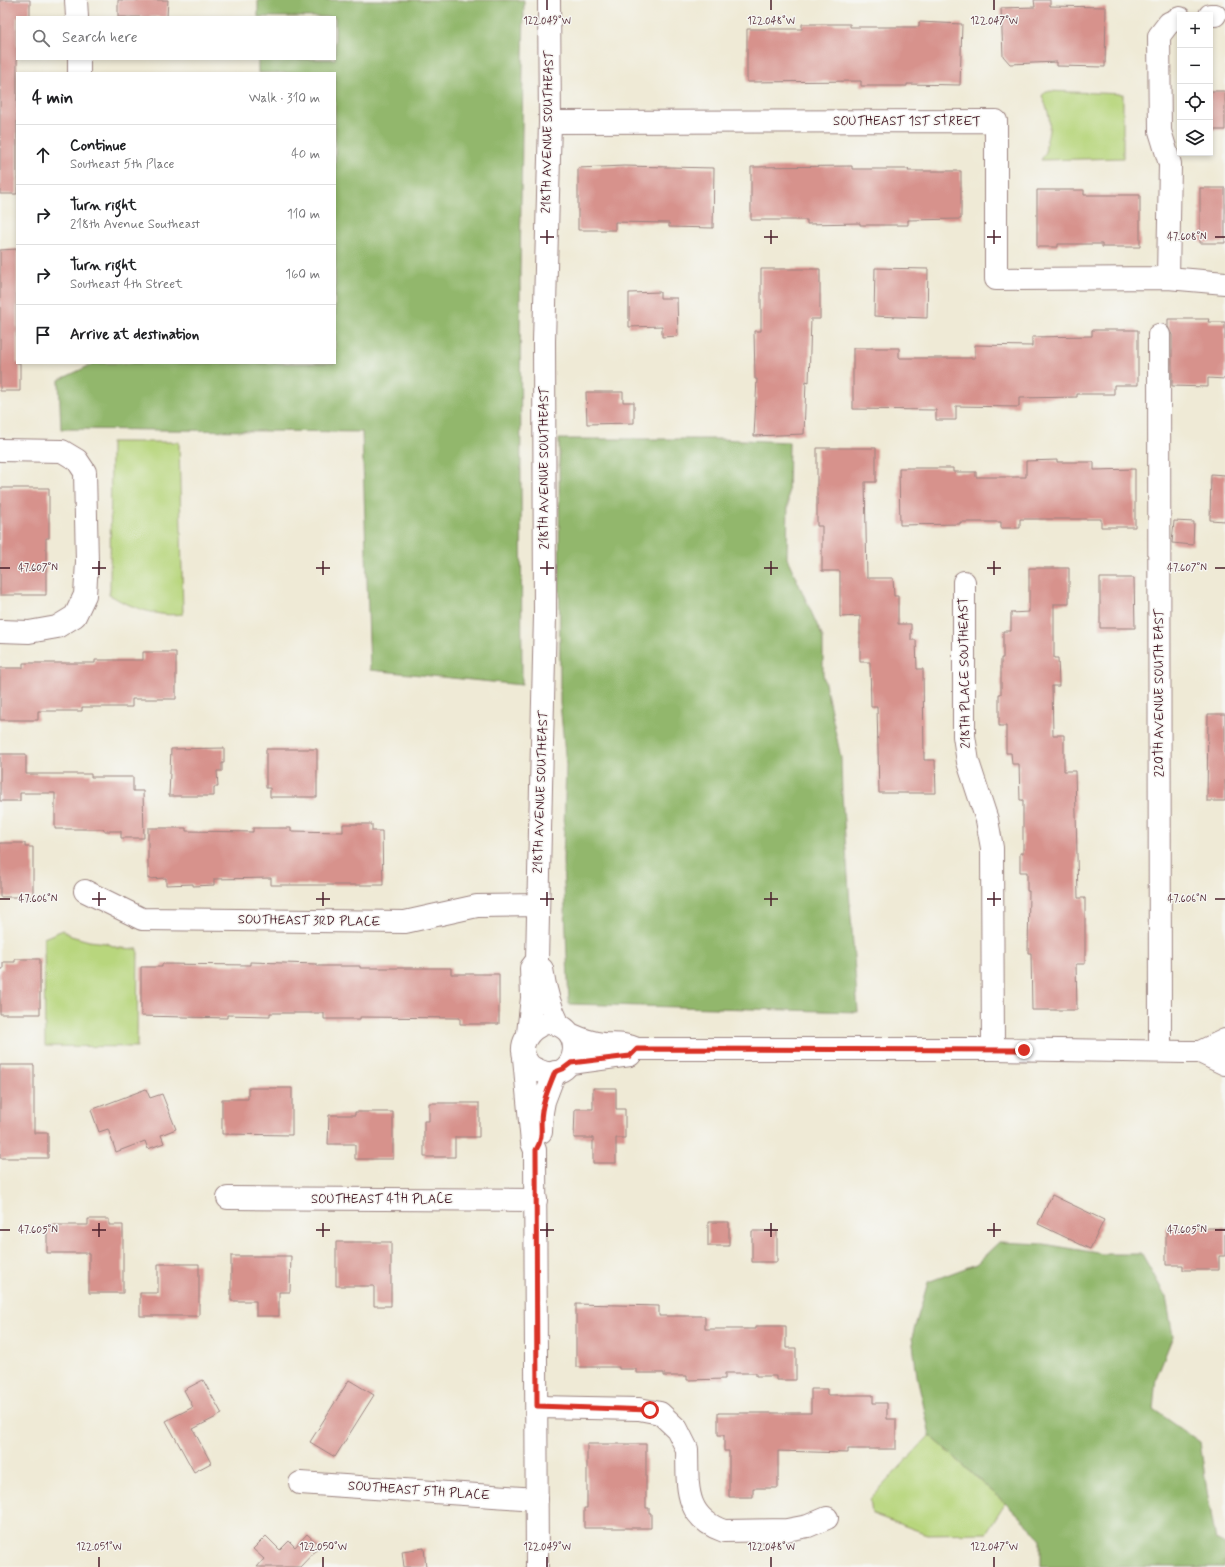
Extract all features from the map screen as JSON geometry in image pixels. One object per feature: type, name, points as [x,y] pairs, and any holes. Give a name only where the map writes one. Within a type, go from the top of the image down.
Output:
[{"type":"street","points":[[76,0],[77,16]]},
{"type":"street","name":"218TH AVENUE SOUTHEAST","points":[[528,1033],[532,998],[531,968],[537,960],[545,615],[544,341],[550,122],[549,0]]},
{"type":"street","points":[[1168,278],[1170,164],[1160,131],[1159,36],[1169,23],[1177,19]]},
{"type":"street","points":[[79,60],[79,72]]},
{"type":"street","name":"SOUTHEAST 1ST STREET","points":[[550,122],[996,121],[996,279],[1168,278],[1225,283]]},
{"type":"street","name":"220TH AVENUE SOUTH EAST","points":[[1159,334],[1160,1051]]},
{"type":"street","points":[[0,450],[62,451],[77,460],[85,472],[87,562],[85,595],[75,616],[57,627],[29,632],[0,631]]},
{"type":"street","name":"218TH PLACE SOUTHEAST","points":[[964,582],[964,736],[968,762],[987,820],[992,848],[993,1049]]},
{"type":"street","name":"SOUTHEAST 3RD PLACE","points":[[85,891],[142,919],[404,922],[477,906],[538,905]]},
{"type":"street","name":"218TH AVENUE SOUTHEAST","points":[[537,960],[542,967],[545,989],[550,1005],[565,1030]]},
{"type":"street","points":[[536,1150],[532,1143],[524,1058],[524,1041],[528,1033],[536,1026],[546,1023],[565,1030],[584,1040],[603,1044],[628,1045],[637,1049],[993,1049],[1200,1052],[1225,1064]]},
{"type":"street","points":[[537,1567],[536,1150],[541,1141],[544,1101],[563,1068],[574,1053],[574,1044],[565,1030]]},
{"type":"street","points":[[1200,1052],[1225,1040]]},
{"type":"street","points":[[524,1058],[536,1069],[545,1072],[630,1056],[637,1049]]},
{"type":"street","name":"SOUTHEAST 4TH PLACE","points":[[228,1198],[536,1200]]},
{"type":"street","points":[[537,1406],[639,1409],[660,1413],[673,1424],[685,1442],[687,1449],[689,1498],[704,1521],[716,1528],[724,1531],[787,1530],[808,1526],[828,1518]]},
{"type":"street","name":"SOUTHEAST 5TH PLACE","points":[[300,1483],[537,1499]]},
{"type":"green space","points":[[258,0],[524,0],[520,272],[522,685],[370,670],[362,432],[61,429],[59,380],[93,364],[336,364],[336,72],[258,72],[258,60],[336,60],[336,16],[258,16]]},
{"type":"green space","points":[[1046,91],[1123,94],[1123,158],[1041,160],[1046,152],[1046,144],[1049,133],[1048,113],[1042,96]]},
{"type":"green space","points":[[559,439],[718,439],[789,442],[787,558],[823,638],[823,674],[841,758],[842,795],[858,1012],[569,1004],[563,861],[566,765],[560,703]]},
{"type":"green space","points":[[111,442],[179,442],[183,614],[168,615],[146,611],[109,595]]},
{"type":"green space","points":[[63,930],[71,936],[89,941],[106,943],[118,948],[138,949],[137,1047],[45,1046],[44,938]]},
{"type":"green space","points":[[999,1242],[1044,1244],[1103,1254],[1142,1254],[1166,1297],[1173,1336],[1156,1378],[1153,1409],[1200,1442],[1216,1540],[1225,1545],[1225,1567],[1041,1567],[1041,1538],[930,1435],[917,1376],[912,1337],[928,1282],[976,1264]]},
{"type":"green space","points":[[930,1435],[1005,1503],[986,1533],[927,1534],[872,1514],[870,1499]]},
{"type":"building","points":[[0,0],[30,0],[30,16],[16,16],[16,194],[0,194]]},
{"type":"building","points":[[118,0],[168,0],[167,16],[118,16]]},
{"type":"building","points":[[1034,0],[1050,0],[1050,6],[1106,7],[1105,67],[1057,66],[1057,62],[1010,64],[1003,56],[1001,8],[1035,7]]},
{"type":"building","points":[[919,22],[962,24],[960,85],[907,84],[907,86],[861,86],[861,81],[747,82],[747,29],[802,29],[802,24],[850,24],[850,27],[919,27]]},
{"type":"building","points":[[1213,91],[1225,91],[1225,130],[1213,130]]},
{"type":"building","points":[[624,166],[714,168],[713,228],[669,227],[669,223],[615,222],[615,230],[578,230],[578,168]]},
{"type":"building","points":[[852,166],[852,169],[961,171],[961,219],[908,220],[908,225],[860,225],[860,223],[807,224],[807,220],[751,220],[751,167]]},
{"type":"building","points":[[1200,188],[1225,188],[1225,243],[1200,243]]},
{"type":"building","points":[[1037,190],[1084,190],[1084,195],[1140,195],[1140,247],[1102,247],[1102,244],[1058,244],[1058,247],[1037,247]]},
{"type":"building","points":[[16,249],[16,364],[20,364],[20,391],[0,391],[0,250]]},
{"type":"building","points":[[875,268],[928,269],[927,318],[874,316]]},
{"type":"building","points":[[761,269],[820,269],[820,319],[811,319],[809,382],[806,381],[804,434],[754,436],[757,379],[755,379],[754,331],[761,331]]},
{"type":"building","points":[[660,292],[660,298],[677,298],[678,336],[662,337],[662,326],[629,327],[629,293]]},
{"type":"building","points":[[1168,319],[1209,319],[1208,322],[1225,322],[1225,379],[1208,378],[1208,387],[1172,386],[1172,335],[1168,327]]},
{"type":"building","points":[[1092,330],[1138,330],[1138,385],[1114,385],[1114,394],[1077,394],[1077,397],[1019,398],[1019,407],[956,406],[956,420],[936,420],[936,410],[853,409],[853,348],[899,348],[899,358],[975,358],[975,345],[1032,346],[1032,337],[1092,336]]},
{"type":"building","points":[[586,392],[623,392],[623,402],[634,402],[634,423],[587,424]]},
{"type":"building","points":[[817,448],[876,448],[876,482],[865,482],[867,578],[893,578],[894,596],[898,596],[898,624],[911,624],[911,640],[916,640],[917,669],[923,669],[924,760],[935,760],[936,793],[879,793],[877,707],[871,707],[870,662],[860,662],[860,616],[840,617],[840,571],[822,571],[822,526],[817,526]]},
{"type":"building","points":[[1057,460],[1057,462],[1094,462],[1094,470],[1135,469],[1135,527],[1101,527],[1101,519],[1020,519],[1020,528],[1001,528],[1001,522],[960,522],[960,524],[900,525],[899,468],[953,468],[953,472],[976,472],[976,477],[1026,477],[1026,461]]},
{"type":"building","points":[[1211,474],[1225,475],[1225,521],[1210,520]]},
{"type":"building","points":[[0,488],[49,488],[49,538],[46,538],[46,595],[0,595]]},
{"type":"building","points":[[1174,521],[1194,522],[1193,545],[1172,543]]},
{"type":"building","points":[[1029,568],[1069,568],[1069,604],[1054,604],[1054,658],[1058,658],[1059,686],[1052,686],[1053,735],[1064,735],[1064,771],[1075,771],[1078,898],[1085,898],[1085,964],[1076,964],[1077,1010],[1032,1010],[1031,953],[1028,953],[1029,891],[1027,891],[1027,872],[1020,872],[1020,853],[1023,853],[1023,800],[1020,800],[1019,764],[1012,764],[1011,753],[1006,753],[1006,726],[999,726],[999,694],[1001,694],[1003,631],[1011,631],[1011,613],[1029,612]]},
{"type":"building","points":[[1100,578],[1134,578],[1135,628],[1100,628]]},
{"type":"building","points":[[143,652],[176,652],[176,699],[132,699],[132,707],[82,707],[82,711],[38,711],[38,720],[0,720],[0,668],[23,668],[23,663],[95,663],[95,660],[143,660]]},
{"type":"building","points":[[1208,714],[1225,714],[1225,801],[1207,801]]},
{"type":"building","points":[[224,748],[224,763],[222,763],[222,771],[217,771],[218,787],[214,787],[214,796],[169,796],[171,749]]},
{"type":"building","points":[[266,749],[317,749],[317,797],[270,797],[270,788],[266,788]]},
{"type":"building","points":[[0,754],[26,754],[26,774],[91,774],[91,777],[133,777],[133,791],[143,791],[144,838],[121,838],[121,831],[104,831],[104,829],[55,829],[55,793],[20,793],[20,801],[0,801]]},
{"type":"building","points":[[343,824],[372,824],[372,831],[382,831],[383,885],[271,885],[271,878],[214,879],[214,885],[193,886],[193,884],[166,885],[166,878],[148,879],[148,828],[186,828],[186,831],[253,832],[253,828],[291,828],[291,831],[343,832]]},
{"type":"building","points":[[0,843],[25,843],[25,847],[33,847],[33,897],[0,897]]},
{"type":"building","points":[[15,959],[40,959],[40,1014],[0,1014],[0,969],[3,969],[3,962],[15,962]]},
{"type":"building","points":[[250,962],[317,964],[317,966],[360,966],[360,968],[451,968],[451,974],[499,974],[499,1024],[460,1024],[460,1018],[360,1017],[360,1019],[324,1019],[324,1013],[270,1013],[270,1016],[227,1015],[227,1018],[141,1016],[141,967],[162,967],[162,964],[250,965]]},
{"type":"building","points":[[0,1065],[34,1065],[34,1133],[48,1133],[48,1158],[0,1158]]},
{"type":"building","points":[[248,1088],[292,1088],[292,1135],[222,1134],[222,1099],[248,1099]]},
{"type":"building","points":[[593,1088],[616,1088],[616,1109],[625,1109],[625,1138],[616,1138],[616,1163],[593,1163],[593,1138],[574,1138],[575,1109],[593,1109]]},
{"type":"building","points":[[146,1089],[150,1098],[162,1094],[176,1129],[161,1135],[164,1143],[148,1149],[145,1141],[116,1152],[108,1129],[99,1132],[91,1110]]},
{"type":"building","points":[[429,1103],[479,1103],[479,1137],[455,1137],[455,1157],[424,1157],[424,1121],[429,1121]]},
{"type":"building","points":[[355,1112],[393,1112],[393,1159],[355,1159],[355,1144],[328,1144],[329,1115],[355,1115]]},
{"type":"building","points":[[1052,1195],[1104,1220],[1090,1249],[1038,1224]]},
{"type":"building","points":[[88,1219],[109,1219],[109,1225],[123,1225],[123,1293],[89,1293],[89,1253],[47,1253],[47,1225],[88,1225]]},
{"type":"building","points":[[708,1222],[729,1222],[729,1246],[708,1246]]},
{"type":"building","points":[[1166,1228],[1225,1228],[1225,1256],[1219,1256],[1219,1270],[1183,1270],[1183,1265],[1166,1265]]},
{"type":"building","points":[[752,1231],[777,1231],[777,1262],[752,1262]]},
{"type":"building","points":[[336,1242],[391,1242],[391,1306],[374,1306],[374,1286],[336,1286]]},
{"type":"building","points":[[231,1256],[291,1256],[290,1292],[279,1292],[279,1316],[256,1316],[256,1301],[231,1301]]},
{"type":"building","points":[[158,1264],[199,1264],[199,1316],[140,1316],[140,1293],[158,1293]]},
{"type":"building","points":[[576,1304],[659,1306],[659,1316],[705,1316],[705,1329],[756,1329],[756,1326],[786,1326],[786,1348],[796,1348],[796,1380],[776,1380],[776,1376],[756,1376],[756,1373],[725,1373],[725,1379],[687,1380],[687,1376],[664,1376],[664,1373],[636,1373],[636,1369],[619,1369],[619,1367],[576,1367]]},
{"type":"building","points":[[203,1380],[222,1414],[193,1429],[211,1463],[194,1472],[166,1421],[193,1407],[184,1390]]},
{"type":"building","points":[[349,1380],[374,1395],[335,1457],[310,1442]]},
{"type":"building","points":[[811,1389],[827,1389],[827,1395],[873,1395],[873,1403],[887,1403],[887,1419],[896,1419],[896,1449],[848,1449],[848,1453],[778,1451],[778,1488],[753,1488],[753,1497],[729,1497],[729,1451],[724,1451],[724,1435],[718,1435],[718,1413],[811,1413]]},
{"type":"building","points":[[587,1444],[646,1444],[646,1508],[649,1508],[649,1513],[651,1513],[651,1528],[584,1528],[584,1508],[587,1508]]},
{"type":"building","points":[[307,1534],[320,1546],[300,1567],[257,1567],[264,1559],[253,1549],[266,1536],[280,1550],[289,1541],[295,1547]]},
{"type":"building","points":[[424,1548],[426,1567],[404,1567],[402,1551]]},
{"type":"route","points":[[650,1410],[537,1406],[536,1150],[541,1141],[544,1101],[555,1072],[563,1069],[571,1063],[630,1056],[637,1049],[1024,1050]]}]
